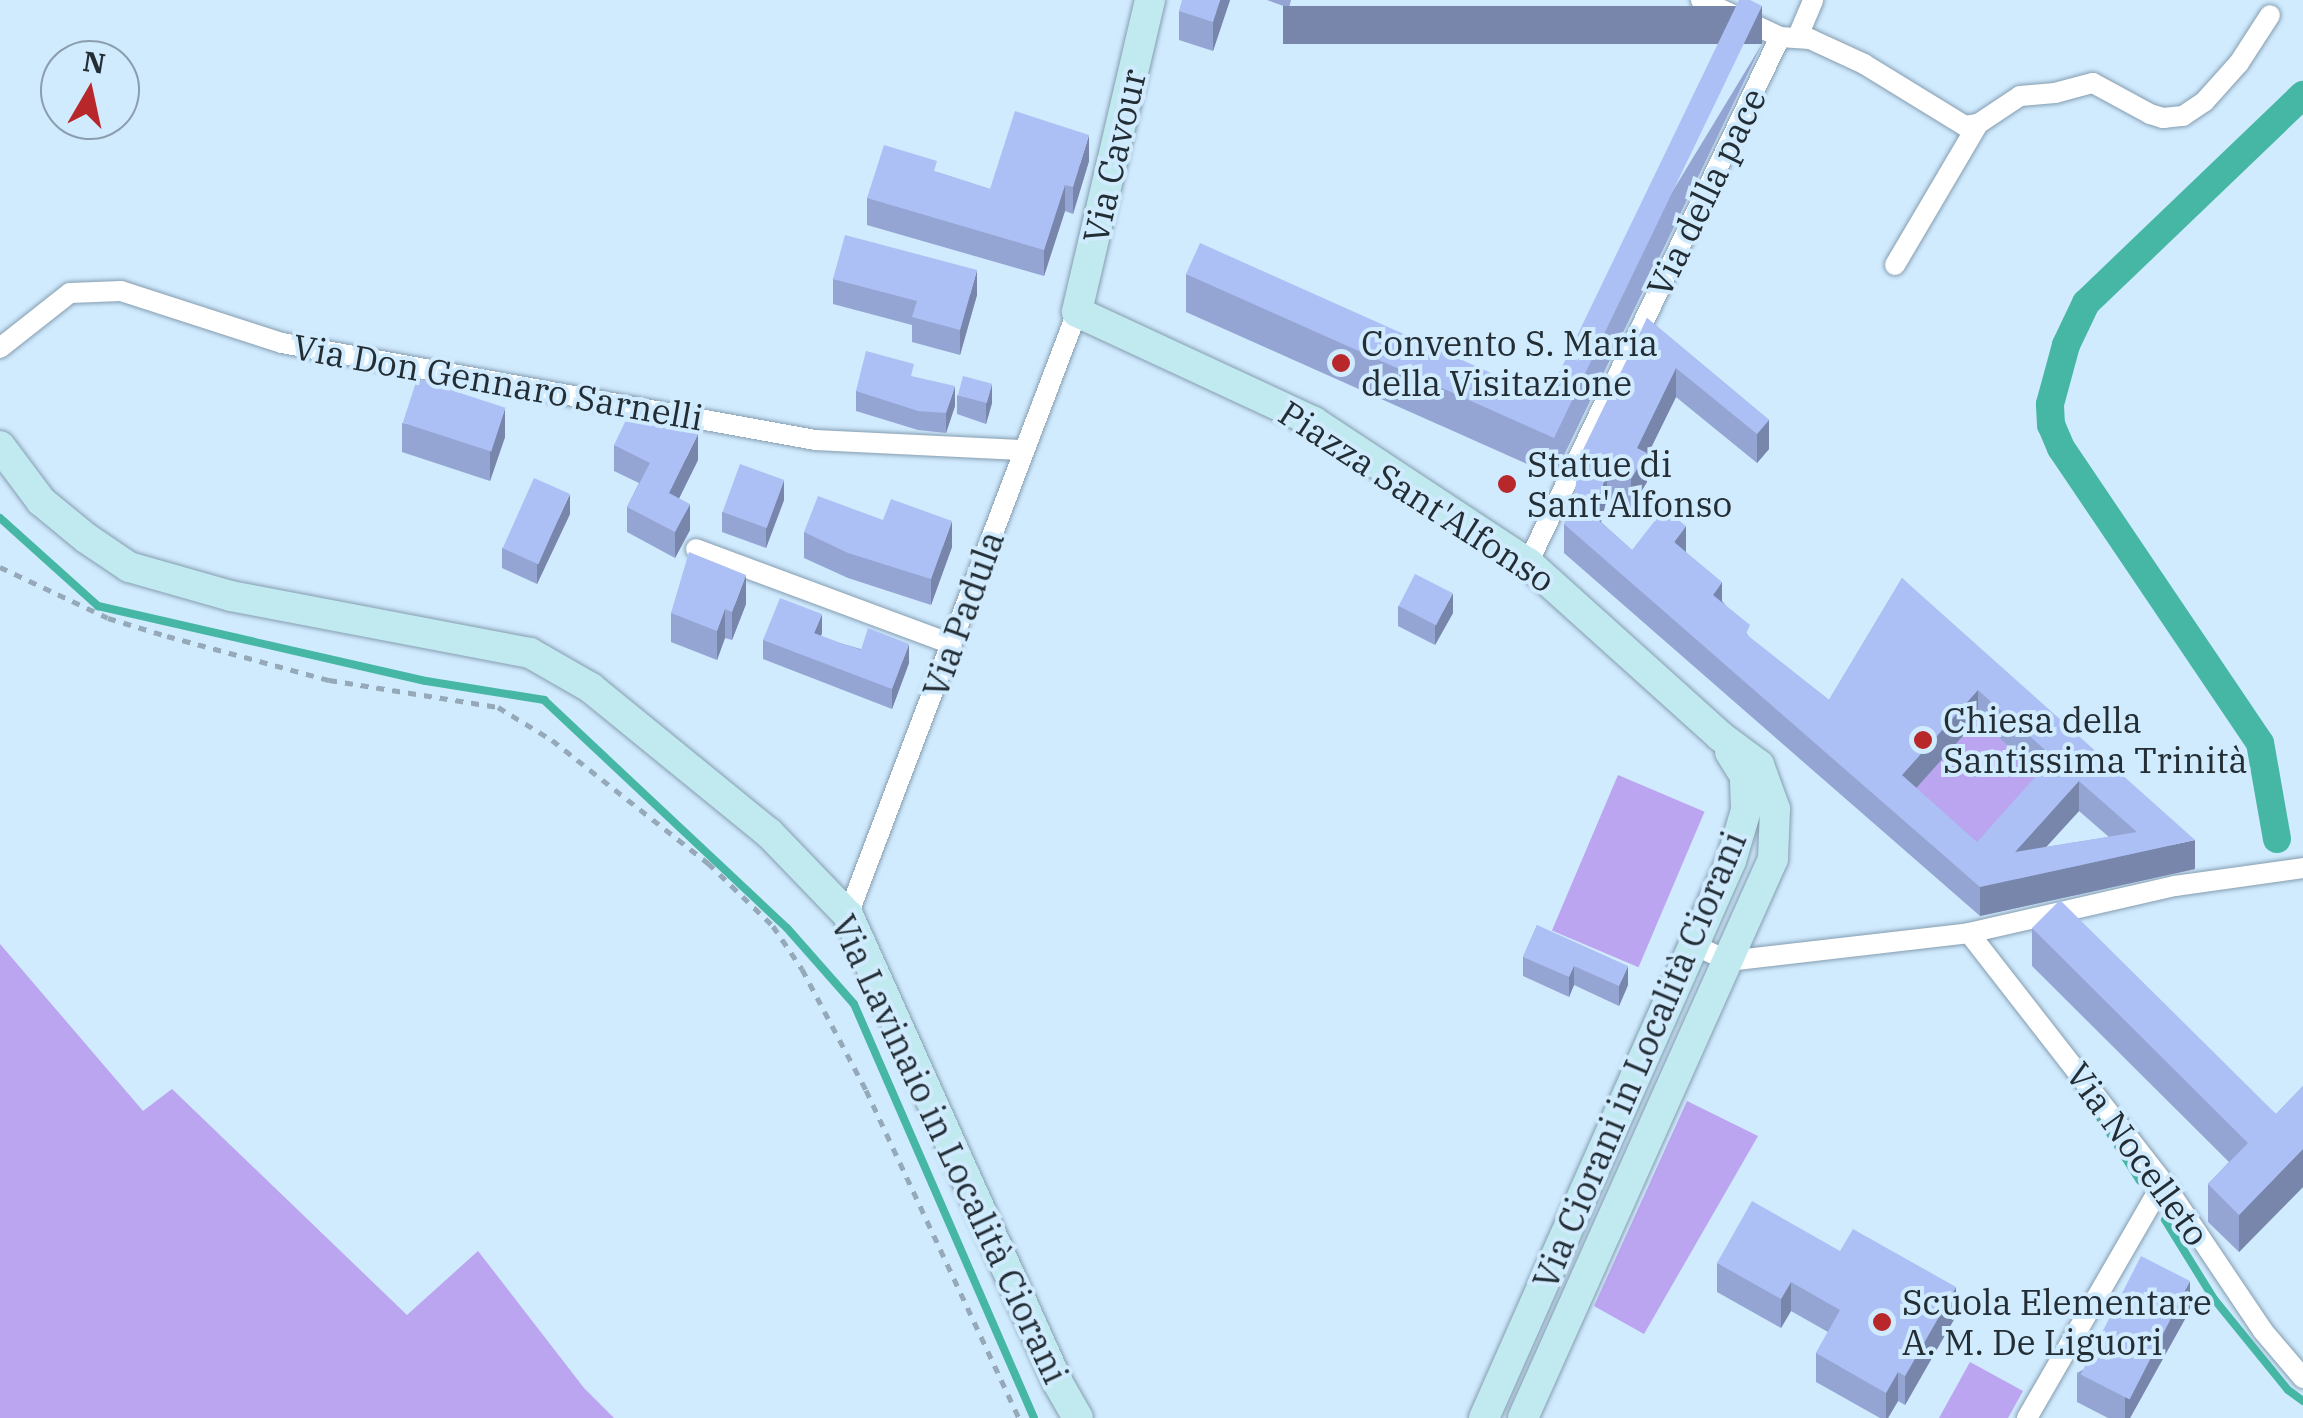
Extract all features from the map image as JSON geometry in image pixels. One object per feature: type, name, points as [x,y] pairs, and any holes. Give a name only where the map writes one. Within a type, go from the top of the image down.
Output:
[{"type":"street","name":"Via Cavour","points":[[1077,312],[1150,0]]},
{"type":"street","points":[[1701,0],[1864,64],[1965,126],[1978,124],[2020,96],[2055,93],[2093,83],[2150,114],[2163,118],[2183,116],[2204,102],[2240,63],[2270,15]]},
{"type":"street","name":"Via della pace","points":[[1528,563],[1789,37],[1813,0]]},
{"type":"street","points":[[1895,266],[1978,124]]},
{"type":"street","name":"Via Don Gennaro Sarnelli","points":[[0,348],[70,293],[121,291],[282,343],[815,440],[1021,450]]},
{"type":"street","name":"Via Padula","points":[[848,915],[1021,450],[1077,312]]},
{"type":"street","name":"Piazza Sant'Alfonso","points":[[1077,312],[1314,422],[1528,563],[1720,736]]},
{"type":"street","name":"Via Lavinaio in Località Ciorani","points":[[0,446],[41,501],[86,538],[129,566],[230,596],[530,653],[591,688],[769,833],[848,915],[1078,1418]]},
{"type":"street","points":[[696,549],[952,644]]},
{"type":"street","name":"Via Ciorani in Località Ciorani","points":[[1484,1418],[1731,860],[1746,810],[1745,776],[1720,736]]},
{"type":"street","name":"Via Ciorani in Località Ciorani","points":[[1523,1418],[1773,859],[1774,809],[1759,766],[1720,736]]},
{"type":"street","points":[[1694,945],[1728,961],[1969,933],[2175,886],[2303,868]]},
{"type":"street","name":"Via Nocelleto","points":[[1969,933],[2163,1182],[2300,1368]]},
{"type":"street","points":[[2028,1418],[2163,1182]]},
{"type":"path","points":[[0,567],[108,618],[167,636],[329,680],[498,707],[552,740],[708,863],[773,926],[802,969],[881,1121],[1019,1418]]},
{"type":"shaded area","points":[[1978,719],[2053,787],[1977,871],[1902,804]]},
{"type":"shaded area","points":[[1618,775],[1705,812],[1638,967],[1552,931]]},
{"type":"shaded area","points":[[0,944],[143,1111],[172,1089],[407,1315],[478,1251],[584,1388],[614,1418],[0,1418]]},
{"type":"shaded area","points":[[1687,1101],[1758,1136],[1644,1334],[1594,1306]]},
{"type":"shaded area","points":[[1970,1362],[2023,1391],[2008,1418],[1939,1418]]},
{"type":"building","points":[[1182,0],[1220,0],[1213,22],[1179,11]]},
{"type":"building","points":[[1739,0],[1762,6],[1554,438],[1186,274],[1200,243],[1547,398]]},
{"type":"building","points":[[1015,111],[1089,135],[1073,187],[1065,185],[1044,250],[867,198],[884,145],[937,161],[934,171],[990,189]]},
{"type":"building","points":[[845,235],[977,270],[960,330],[912,317],[917,301],[833,279]]},
{"type":"building","points":[[1647,318],[1769,420],[1757,434],[1676,368],[1637,448],[1647,453],[1631,479],[1607,469],[1595,517],[1632,550],[1664,509],[1686,526],[1674,542],[1722,582],[1713,595],[1750,625],[1746,634],[1829,700],[1902,578],[2195,840],[1980,887],[1564,524],[1573,508],[1579,458]],"holes":[[[1978,690],[2053,757],[1977,842],[1902,775]],[[2079,781],[2137,832],[2015,852]]]},
{"type":"building","points":[[866,351],[914,364],[911,376],[955,386],[946,413],[918,411],[856,391]]},
{"type":"building","points":[[963,376],[992,384],[987,403],[958,395]]},
{"type":"building","points":[[417,379],[505,408],[491,451],[403,423]]},
{"type":"building","points":[[634,403],[698,434],[669,493],[690,504],[675,532],[627,507],[650,463],[614,445]]},
{"type":"building","points":[[740,464],[784,480],[767,528],[723,512]]},
{"type":"building","points":[[534,478],[570,494],[538,564],[503,548]]},
{"type":"building","points":[[818,496],[883,520],[891,499],[952,521],[931,579],[848,553],[804,532]]},
{"type":"building","points":[[689,552],[746,575],[732,612],[725,609],[717,631],[671,613]]},
{"type":"building","points":[[1415,574],[1452,593],[1436,625],[1399,606]]},
{"type":"building","points":[[780,598],[822,614],[814,633],[840,643],[861,650],[868,628],[909,644],[892,689],[763,640]]},
{"type":"building","points":[[2060,900],[2276,1114],[2303,1086],[2303,1149],[2239,1215],[2208,1184],[2248,1143],[2032,928]]},
{"type":"building","points":[[1537,925],[1628,966],[1619,986],[1574,966],[1569,977],[1523,957]]},
{"type":"building","name":"Scuola Elementare A. M. De Liguori","points":[[1752,1201],[1840,1251],[1853,1229],[1956,1287],[1905,1376],[1898,1372],[1886,1393],[1816,1353],[1840,1310],[1791,1282],[1781,1299],[1717,1263]]},
{"type":"building","points":[[2141,1256],[2190,1281],[2130,1399],[2081,1375]]},
{"type":"waterway","points":[[2277,839],[2260,743],[2061,448],[2051,425],[2050,404],[2066,345],[2086,303],[2303,95]]},
{"type":"waterway","points":[[0,518],[98,606],[426,681],[544,700],[787,928],[854,1004],[1034,1418]]},
{"type":"waterway","points":[[2097,1113],[2140,1181]]},
{"type":"waterway","points":[[2165,1220],[2214,1299],[2288,1390],[2303,1401]]},
{"type":"place","name":"Convento S. Maria della Visitazione","points":[[1341,363]]},
{"type":"place","name":"Statue di Sant'Alfonso","points":[[1507,484]]},
{"type":"place","name":"Chiesa della Santissima Trinità","points":[[1923,740]]},
{"type":"place","name":"Scuola Elementare A. M. De Liguori","points":[[1882,1322]]}]
